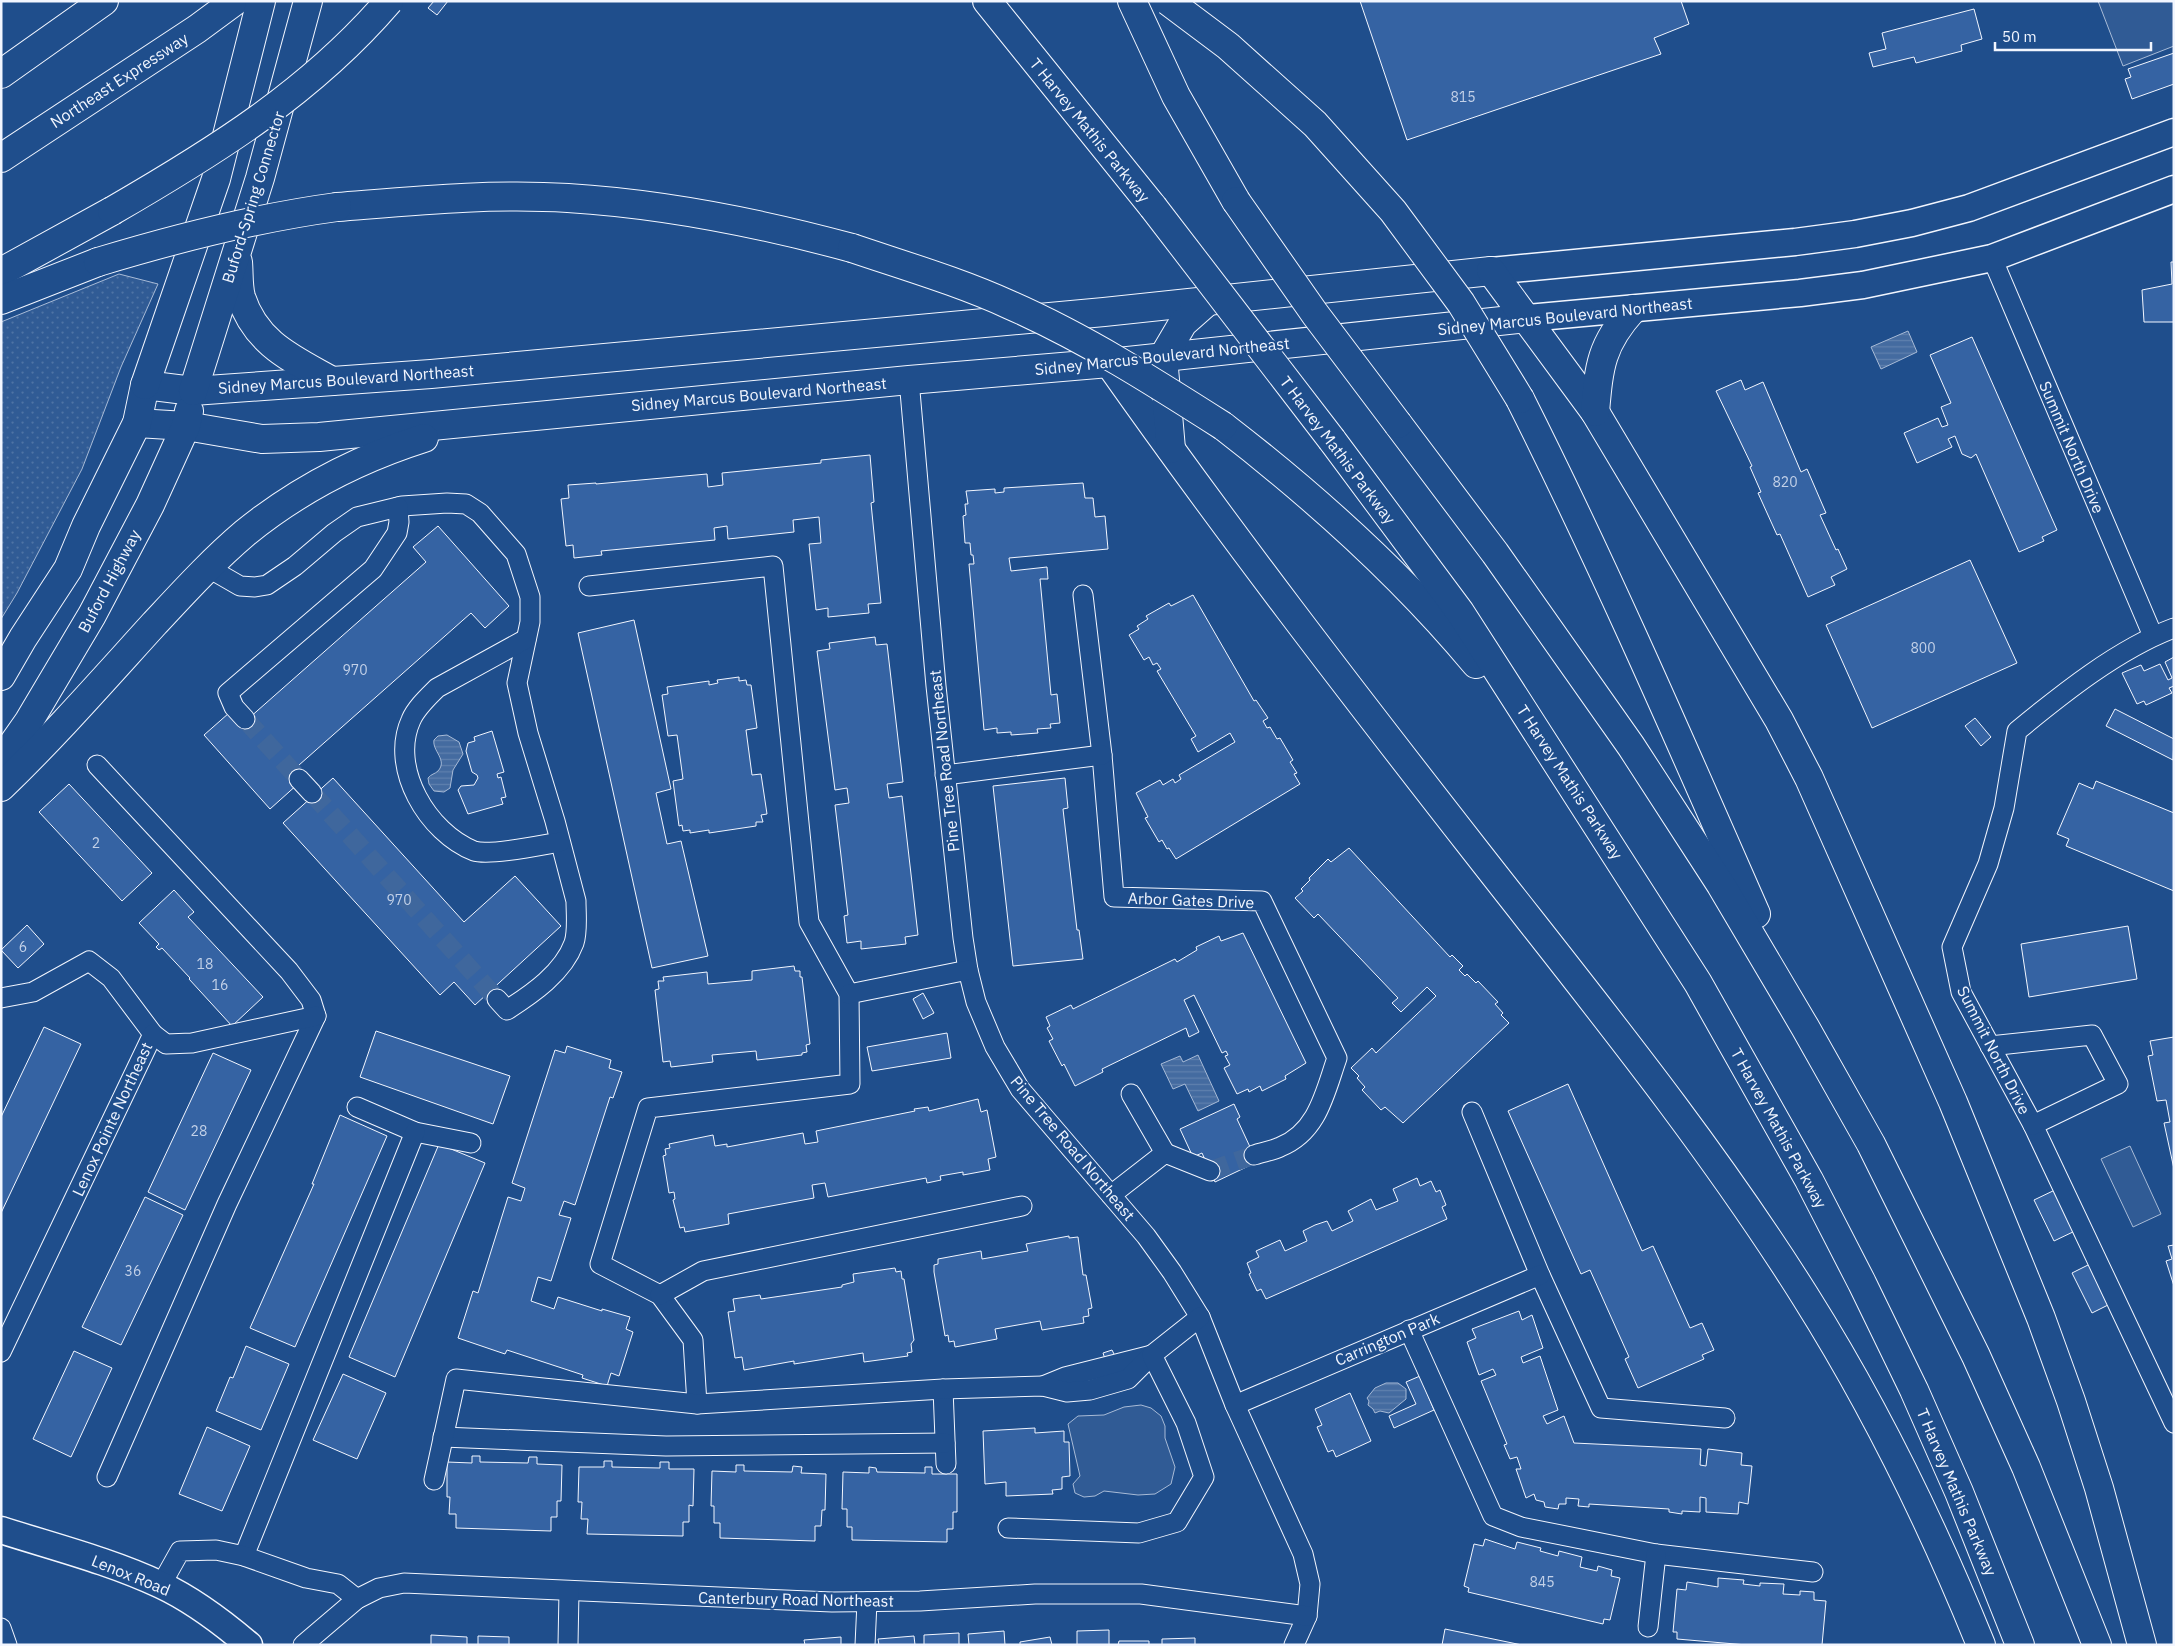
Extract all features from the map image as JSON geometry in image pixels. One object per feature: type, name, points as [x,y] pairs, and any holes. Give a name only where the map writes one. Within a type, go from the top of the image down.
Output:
[{"type":"main road","points":[[1,74],[104,1]]},
{"type":"main road","points":[[196,29],[223,1]]},
{"type":"main road","name":"Northeast Expressway","points":[[1,158],[196,29],[235,1]]},
{"type":"main road","points":[[1,676],[23,638],[68,569],[86,526],[137,423],[145,386],[216,179],[262,1]]},
{"type":"main road","name":"Buford-Spring Connector","points":[[193,391],[262,169],[308,1]]},
{"type":"main road","points":[[1,272],[112,211],[215,150],[257,122],[332,61],[369,25],[389,1]]},
{"type":"main road","name":"T Harvey Mathis Parkway","points":[[987,1],[1153,207],[1332,440],[1460,612],[1698,983],[1809,1180],[1914,1390],[1959,1492],[2020,1645]]},
{"type":"main road","points":[[1132,1],[1176,96],[1236,200],[1309,307],[1495,553],[1631,746],[1721,885],[1805,1027],[1871,1144],[1976,1356],[2026,1467],[2097,1645]]},
{"type":"main road","points":[[1168,1],[1228,46],[1314,124],[1393,211],[1461,303],[1520,399],[1575,508],[1627,620],[1805,1027]]},
{"type":"main road","name":"Sidney Marcus Boulevard Northeast","points":[[145,386],[193,391],[450,372],[1104,312],[1491,271],[1795,242],[1854,234],[1912,223],[1968,208],[2174,132]]},
{"type":"main road","name":"Sidney Marcus Boulevard Northeast","points":[[137,423],[186,426],[262,439],[320,437],[1163,357],[1528,318],[1800,293],[1863,285],[1992,258],[2174,190]]},
{"type":"main road","points":[[1,300],[98,262],[236,224],[286,214],[337,207],[475,198],[568,198],[724,218],[768,226],[852,248],[1009,304],[1067,332],[1126,366],[1222,426],[1275,467],[1337,520],[1407,586],[1448,630],[1548,748]]},
{"type":"main road","points":[[237,252],[241,296],[254,325],[278,351],[332,381]]},
{"type":"main road","points":[[1491,271],[1528,318],[1595,412],[1779,720],[1809,778],[1953,1102],[2041,1318],[2071,1401],[2099,1488],[2142,1645]]},
{"type":"main road","points":[[1171,451],[1163,357],[1183,323],[1209,300]]},
{"type":"main road","points":[[1595,412],[1598,379],[1604,351],[1616,327],[1633,308]]},
{"type":"main road","points":[[1109,362],[1171,451],[1341,678],[1628,1046],[1757,1224],[1805,1296],[1884,1432],[1919,1502],[1980,1645]]},
{"type":"main road","name":"Buford Highway","points":[[1,761],[29,721],[92,616],[150,504],[186,426],[193,391]]},
{"type":"main road","points":[[1,787],[207,567],[270,515],[330,476],[382,452],[480,421]]},
{"type":"main road","name":"Lenox Road","points":[[1,1530],[121,1568],[161,1585],[194,1602],[249,1645]]},
{"type":"street","name":"Summit North Drive","points":[[1992,258],[2153,636]]},
{"type":"street","name":"Pine Tree Road Northeast","points":[[909,380],[945,775],[968,970],[976,1002],[995,1047],[1020,1089],[1146,1236],[1200,1317],[1235,1405],[1303,1554],[1310,1584],[1308,1616]]},
{"type":"street","points":[[207,567],[240,586],[255,587],[267,585],[296,566],[334,533],[357,517],[398,507],[447,503],[466,504],[480,513],[516,554],[530,598],[530,622],[517,683],[528,733],[576,901],[574,942],[567,957],[544,983],[526,998],[507,1010],[496,999]]},
{"type":"street","points":[[246,719],[234,707],[228,693],[374,568],[397,532],[399,522],[398,507]]},
{"type":"street","points":[[589,586],[774,566],[809,922],[849,994],[850,1084],[648,1108],[600,1264],[660,1295],[693,1340],[697,1404]]},
{"type":"street","name":"Arbor Gates Drive","points":[[1084,595],[1102,755],[1114,897],[1262,901],[1337,1058],[1318,1113],[1303,1132],[1281,1147],[1254,1155]]},
{"type":"street","name":"Summit North Drive","points":[[2174,628],[2153,636],[2067,690],[2017,731],[2004,808],[1988,864],[1952,948],[1961,992],[2033,1125],[2174,1423]]},
{"type":"street","points":[[526,639],[437,688],[411,719],[405,740],[406,767],[412,789],[436,823],[452,839],[476,852],[498,851],[560,842]]},
{"type":"street","points":[[945,775],[1102,755]]},
{"type":"street","points":[[96,765],[289,971],[311,1000],[316,1016],[227,1204],[107,1477]]},
{"type":"street","points":[[299,779],[312,793]]},
{"type":"street","name":"Lenox Pointe Northeast","points":[[1,998],[33,992],[89,961],[111,978],[153,1034],[1,1352]]},
{"type":"street","points":[[849,994],[968,970]]},
{"type":"street","points":[[153,1034],[166,1044],[192,1043],[316,1016]]},
{"type":"street","points":[[1990,1046],[2092,1035],[2118,1084],[2033,1125]]},
{"type":"street","points":[[1131,1094],[1165,1153],[1210,1171]]},
{"type":"street","points":[[357,1107],[415,1132],[471,1143]]},
{"type":"street","points":[[1472,1112],[1540,1275],[1601,1408],[1725,1418]]},
{"type":"street","points":[[244,1556],[415,1132]]},
{"type":"street","points":[[1111,1195],[1165,1153]]},
{"type":"street","points":[[660,1295],[703,1271],[1022,1206]]},
{"type":"street","name":"Carrington Park","points":[[1235,1405],[1540,1275]]},
{"type":"street","points":[[434,1480],[456,1379],[697,1404],[943,1389],[1043,1386],[1067,1392],[1090,1381],[1128,1379],[1152,1355],[1200,1317]]},
{"type":"street","points":[[1409,1330],[1493,1516],[1521,1527],[1656,1554],[1813,1572]]},
{"type":"street","points":[[1008,1528],[1138,1534],[1176,1522],[1204,1477],[1186,1423],[1152,1355]]},
{"type":"street","points":[[943,1389],[946,1464]]},
{"type":"street","points":[[444,1437],[666,1446],[945,1442]]},
{"type":"street","points":[[161,1585],[180,1551],[216,1550],[244,1556],[306,1578],[338,1584],[357,1599]]},
{"type":"street","points":[[1648,1627],[1656,1554]]},
{"type":"street","name":"Canterbury Road Northeast","points":[[303,1645],[357,1599],[379,1588],[404,1583],[832,1602],[920,1601],[1035,1594],[1141,1594],[1308,1616]]},
{"type":"street","points":[[568,1645],[569,1591]]},
{"type":"street","points":[[865,1645],[867,1602]]},
{"type":"street","points":[[1294,1645],[1308,1616]]},
{"type":"street","points":[[1,1628],[7,1645]]},
{"type":"shaded area","points":[[2098,1],[2174,1],[2174,46],[2123,66]]},
{"type":"shaded area","points":[[119,274],[158,284],[121,367],[82,469],[17,593],[1,619],[1,322]]},
{"type":"shaded area","points":[[1908,331],[1917,352],[1881,369],[1871,347]]},
{"type":"shaded area","points":[[447,735],[459,742],[463,754],[453,770],[450,788],[444,792],[434,791],[429,784],[428,778],[441,767],[441,759],[435,748],[434,740],[438,736]]},
{"type":"shaded area","points":[[1198,1055],[1219,1101],[1198,1111],[1185,1084],[1173,1089],[1161,1064],[1180,1056],[1183,1062]]},
{"type":"shaded area","points":[[2130,1146],[2161,1214],[2133,1227],[2101,1159]]},
{"type":"shaded area","points":[[1386,1383],[1398,1383],[1406,1389],[1406,1399],[1389,1413],[1380,1411],[1375,1413],[1368,1405],[1369,1401],[1367,1398],[1375,1388]]},
{"type":"shaded area","points":[[1141,1405],[1151,1408],[1161,1416],[1165,1426],[1165,1438],[1175,1467],[1171,1484],[1155,1494],[1138,1495],[1104,1491],[1095,1496],[1084,1497],[1075,1493],[1073,1484],[1080,1476],[1068,1424],[1078,1416],[1104,1415],[1124,1407]]},
{"type":"building","points":[[434,1],[448,1],[437,15],[428,8]]},
{"type":"building","points":[[1360,1],[1681,1],[1689,24],[1654,38],[1661,54],[1407,140]]},
{"type":"building","points":[[1974,9],[1982,39],[1961,45],[1962,51],[1916,63],[1914,57],[1873,67],[1869,53],[1886,49],[1882,33]]},
{"type":"building","points":[[2174,53],[2174,84],[2132,99],[2125,79],[2131,77],[2128,69]]},
{"type":"building","points":[[2171,262],[2174,262],[2174,322],[2144,322],[2142,290],[2172,284]]},
{"type":"building","points":[[1972,337],[2057,530],[2042,537],[2044,541],[2019,552],[1976,454],[1971,458],[1962,454],[1955,436],[1948,439],[1952,447],[1917,463],[1904,433],[1938,418],[1942,427],[1948,425],[1941,407],[1951,403],[1930,355]]},
{"type":"building","points":[[1741,380],[1745,390],[1763,382],[1801,472],[1807,469],[1826,513],[1820,515],[1847,569],[1831,577],[1835,585],[1808,597],[1780,534],[1777,535],[1758,493],[1761,492],[1750,467],[1752,466],[1716,391]]},
{"type":"building","points":[[870,455],[874,502],[871,503],[881,603],[868,604],[869,613],[828,617],[828,608],[816,610],[809,544],[821,543],[819,517],[793,520],[794,532],[728,539],[727,526],[714,528],[715,540],[601,551],[602,555],[574,558],[573,545],[566,546],[561,499],[569,498],[568,485],[707,474],[708,487],[723,485],[722,473],[821,463],[821,460]]},
{"type":"building","points":[[1083,483],[1085,498],[1093,498],[1095,517],[1105,516],[1108,549],[1009,558],[1011,571],[1047,567],[1048,579],[1040,579],[1051,695],[1057,694],[1060,723],[1050,724],[1051,728],[1037,729],[1038,733],[1011,735],[1011,732],[997,733],[997,728],[984,730],[969,564],[974,564],[970,543],[965,543],[963,516],[966,515],[965,504],[968,504],[966,491],[995,489],[995,493],[1004,492],[1004,488]]},
{"type":"building","points":[[438,526],[509,606],[485,628],[471,613],[290,773],[299,783],[270,809],[204,735],[229,713],[240,726],[426,562],[413,547]]},
{"type":"building","points":[[1970,560],[2017,663],[1872,728],[1826,625]]},
{"type":"building","points":[[1193,595],[1254,701],[1256,700],[1268,718],[1263,721],[1267,728],[1270,727],[1277,739],[1280,738],[1293,760],[1290,762],[1297,773],[1294,774],[1300,784],[1176,859],[1162,840],[1159,842],[1145,818],[1148,817],[1136,793],[1160,780],[1163,785],[1173,779],[1175,783],[1181,779],[1179,775],[1235,742],[1230,733],[1198,752],[1191,739],[1196,736],[1157,671],[1161,669],[1157,663],[1153,665],[1149,657],[1144,660],[1129,635],[1139,629],[1137,626],[1148,619],[1146,616],[1169,603],[1171,606]]},
{"type":"building","points":[[634,620],[671,789],[656,793],[667,844],[681,841],[708,956],[652,968],[578,633]]},
{"type":"building","points":[[875,637],[876,645],[887,644],[903,782],[887,784],[889,798],[902,796],[918,935],[905,937],[906,944],[861,949],[861,941],[847,943],[844,916],[848,915],[835,805],[849,803],[847,788],[835,790],[817,651],[830,649],[829,643]]},
{"type":"building","points":[[2174,657],[2174,686],[2169,688],[2172,693],[2146,705],[2144,701],[2137,704],[2122,673],[2141,665],[2144,671],[2160,664],[2168,680],[2172,678],[2165,662]]},
{"type":"building","points":[[739,677],[739,681],[746,680],[747,685],[751,685],[757,728],[746,730],[752,775],[761,774],[767,814],[761,815],[763,822],[756,822],[756,826],[709,833],[709,830],[690,833],[690,830],[683,831],[682,825],[679,826],[673,781],[683,779],[677,735],[668,736],[662,695],[668,694],[667,687],[709,681],[709,685],[718,683],[717,680]]},
{"type":"building","points":[[2115,709],[2174,739],[2173,760],[2106,726]]},
{"type":"building","points":[[1975,718],[1991,737],[1981,746],[1965,726]]},
{"type":"building","points":[[492,731],[504,772],[497,774],[498,778],[501,777],[506,797],[501,798],[503,804],[468,814],[458,790],[461,786],[474,785],[478,778],[472,772],[466,751],[468,743],[475,741],[474,737]]},
{"type":"building","points":[[333,778],[464,922],[515,876],[561,926],[475,1005],[454,982],[440,995],[283,823]]},
{"type":"building","points":[[1065,778],[1068,808],[1063,809],[1077,930],[1079,930],[1083,959],[1013,966],[993,786]]},
{"type":"building","points":[[2096,781],[2174,813],[2174,891],[2066,846],[2069,839],[2057,834],[2079,783],[2093,789]]},
{"type":"building","points":[[69,784],[152,873],[122,901],[39,812]]},
{"type":"building","points":[[1349,848],[1450,957],[1452,955],[1463,966],[1459,970],[1465,976],[1467,974],[1476,983],[1478,981],[1498,1002],[1495,1004],[1503,1013],[1501,1015],[1509,1023],[1403,1123],[1385,1107],[1381,1110],[1362,1090],[1365,1087],[1357,1078],[1359,1076],[1351,1068],[1372,1048],[1376,1053],[1436,996],[1427,987],[1401,1012],[1392,1003],[1398,998],[1318,914],[1314,918],[1295,898],[1303,891],[1301,889],[1310,880],[1309,878],[1328,859],[1331,862]]},
{"type":"building","points":[[174,890],[194,912],[188,917],[263,997],[232,1026],[162,948],[159,950],[156,947],[159,944],[139,923]]},
{"type":"building","points":[[27,925],[44,944],[18,968],[1,950]]},
{"type":"building","points":[[2128,926],[2137,979],[2029,997],[2021,944]]},
{"type":"building","points":[[1243,933],[1306,1063],[1285,1076],[1286,1079],[1262,1091],[1260,1086],[1249,1092],[1248,1089],[1237,1094],[1224,1068],[1230,1065],[1225,1056],[1228,1055],[1226,1051],[1222,1053],[1194,995],[1184,1000],[1199,1032],[1189,1037],[1186,1028],[1102,1069],[1103,1072],[1075,1086],[1049,1041],[1053,1039],[1047,1028],[1050,1026],[1046,1017],[1071,1005],[1073,1009],[1175,959],[1177,962],[1197,950],[1196,947],[1219,936],[1221,941]]},
{"type":"building","points":[[794,966],[795,971],[800,971],[800,977],[802,977],[810,1044],[806,1045],[807,1052],[802,1053],[802,1055],[757,1060],[756,1051],[712,1055],[713,1062],[671,1067],[670,1061],[663,1062],[655,990],[659,989],[658,981],[664,981],[663,977],[707,972],[708,984],[752,980],[752,971]]},
{"type":"building","points":[[923,993],[934,1013],[923,1019],[913,999]]},
{"type":"building","points":[[44,1027],[81,1044],[1,1213],[1,1117]]},
{"type":"building","points":[[376,1031],[510,1076],[493,1124],[360,1077]]},
{"type":"building","points":[[947,1033],[951,1058],[872,1071],[867,1047]]},
{"type":"building","points":[[2174,1037],[2174,1169],[2164,1123],[2170,1122],[2166,1100],[2157,1101],[2148,1056],[2153,1055],[2150,1041]]},
{"type":"building","points":[[567,1046],[611,1060],[609,1068],[622,1072],[613,1098],[610,1097],[575,1205],[564,1201],[559,1215],[571,1218],[551,1281],[538,1277],[531,1301],[554,1309],[558,1297],[602,1311],[602,1309],[630,1317],[626,1329],[633,1332],[619,1376],[611,1373],[607,1386],[582,1378],[583,1375],[507,1350],[505,1354],[458,1338],[473,1291],[478,1293],[508,1197],[521,1201],[525,1188],[512,1183],[555,1050],[565,1053]]},
{"type":"building","points":[[213,1053],[251,1070],[185,1210],[148,1192]]},
{"type":"building","points":[[1568,1084],[1642,1251],[1653,1246],[1690,1328],[1702,1323],[1714,1350],[1702,1355],[1704,1359],[1638,1388],[1625,1359],[1629,1357],[1590,1270],[1581,1274],[1508,1111]]},
{"type":"building","points":[[978,1099],[981,1112],[987,1110],[996,1157],[988,1159],[990,1170],[963,1175],[963,1172],[940,1176],[941,1180],[927,1183],[926,1178],[828,1197],[825,1183],[812,1185],[814,1198],[728,1214],[729,1224],[685,1232],[684,1227],[680,1228],[673,1200],[675,1199],[674,1192],[669,1193],[663,1156],[666,1155],[665,1149],[670,1148],[669,1144],[713,1135],[715,1146],[727,1144],[727,1147],[803,1133],[805,1144],[818,1142],[816,1131],[915,1111],[914,1109],[928,1107],[929,1111]]},
{"type":"building","points":[[1234,1104],[1240,1117],[1237,1119],[1257,1162],[1215,1182],[1202,1153],[1193,1157],[1180,1129]]},
{"type":"building","points":[[340,1115],[387,1136],[295,1347],[250,1328],[314,1184],[312,1184]]},
{"type":"building","points":[[439,1144],[485,1163],[395,1377],[349,1357]]},
{"type":"building","points":[[1417,1178],[1420,1186],[1431,1181],[1436,1192],[1440,1190],[1446,1205],[1442,1207],[1447,1219],[1266,1299],[1261,1289],[1257,1291],[1249,1274],[1251,1273],[1247,1263],[1259,1257],[1256,1251],[1280,1240],[1285,1251],[1307,1241],[1303,1231],[1327,1221],[1332,1231],[1353,1221],[1348,1211],[1371,1199],[1376,1210],[1398,1201],[1393,1189]]},
{"type":"building","points":[[2057,1189],[2077,1230],[2054,1241],[2034,1200]]},
{"type":"building","points":[[145,1197],[183,1215],[121,1345],[82,1327]]},
{"type":"building","points":[[1069,1236],[1069,1238],[1078,1237],[1083,1275],[1086,1275],[1092,1308],[1088,1309],[1089,1316],[1083,1317],[1084,1323],[1042,1330],[1040,1321],[995,1329],[997,1339],[955,1347],[954,1341],[949,1342],[948,1335],[945,1336],[934,1272],[934,1265],[938,1264],[938,1259],[981,1251],[982,1259],[1028,1251],[1026,1244]]},
{"type":"building","points":[[2174,1245],[2174,1286],[2166,1261],[2172,1259],[2168,1246]]},
{"type":"building","points":[[2092,1263],[2112,1303],[2092,1313],[2072,1273]]},
{"type":"building","points":[[895,1268],[896,1272],[901,1271],[902,1279],[904,1279],[914,1340],[911,1344],[912,1352],[907,1353],[908,1356],[864,1362],[863,1353],[794,1364],[794,1361],[744,1370],[742,1357],[735,1358],[728,1312],[735,1311],[733,1299],[760,1295],[761,1299],[842,1287],[842,1285],[854,1282],[853,1274]]},
{"type":"building","points":[[1519,1311],[1522,1320],[1532,1315],[1543,1348],[1521,1357],[1523,1363],[1540,1356],[1558,1410],[1543,1416],[1547,1424],[1564,1416],[1574,1443],[1701,1449],[1700,1465],[1706,1466],[1708,1449],[1742,1453],[1741,1465],[1752,1466],[1748,1504],[1739,1502],[1738,1514],[1706,1512],[1706,1498],[1700,1497],[1700,1512],[1682,1511],[1682,1514],[1669,1512],[1669,1509],[1589,1504],[1589,1507],[1578,1506],[1579,1499],[1566,1498],[1566,1504],[1559,1504],[1558,1509],[1545,1507],[1544,1502],[1536,1500],[1534,1494],[1526,1498],[1516,1469],[1521,1469],[1517,1457],[1510,1459],[1504,1445],[1507,1444],[1481,1381],[1496,1375],[1493,1369],[1479,1375],[1467,1342],[1476,1338],[1472,1329]]},
{"type":"building","points":[[246,1346],[289,1364],[261,1430],[216,1411],[230,1377],[233,1378]]},
{"type":"building","points":[[1112,1350],[1116,1358],[1106,1362],[1103,1353]]},
{"type":"building","points":[[74,1351],[112,1368],[71,1457],[33,1439]]},
{"type":"building","points":[[343,1374],[386,1393],[357,1459],[313,1440]]},
{"type":"building","points":[[1420,1376],[1434,1410],[1394,1428],[1389,1416],[1416,1404],[1406,1382]]},
{"type":"building","points":[[1350,1393],[1371,1441],[1336,1457],[1333,1450],[1328,1452],[1317,1427],[1322,1425],[1315,1409]]},
{"type":"building","points":[[207,1427],[250,1446],[222,1511],[179,1494]]},
{"type":"building","points":[[1035,1428],[1035,1433],[1064,1431],[1064,1442],[1069,1442],[1070,1476],[1062,1477],[1062,1489],[1052,1490],[1053,1494],[1006,1496],[1006,1482],[985,1484],[983,1431]]},
{"type":"building","points":[[472,1456],[480,1456],[480,1462],[528,1463],[529,1457],[537,1457],[537,1464],[562,1465],[561,1501],[557,1501],[557,1517],[551,1517],[551,1531],[456,1528],[456,1514],[449,1514],[450,1497],[447,1497],[447,1462],[472,1463]]},
{"type":"building","points":[[604,1461],[612,1461],[612,1467],[660,1468],[660,1462],[669,1462],[669,1469],[694,1469],[693,1506],[689,1505],[689,1522],[683,1522],[683,1536],[587,1534],[588,1519],[581,1519],[582,1502],[578,1502],[579,1467],[604,1467]]},
{"type":"building","points":[[736,1465],[744,1465],[744,1471],[792,1472],[793,1466],[802,1467],[801,1473],[826,1474],[825,1510],[822,1510],[821,1526],[815,1526],[815,1541],[720,1538],[720,1523],[714,1523],[714,1506],[711,1506],[712,1471],[736,1472]]},
{"type":"building","points":[[869,1467],[876,1468],[877,1472],[925,1473],[925,1467],[932,1467],[932,1474],[957,1474],[957,1512],[953,1512],[953,1529],[947,1529],[947,1542],[852,1540],[852,1527],[847,1527],[847,1509],[842,1509],[843,1472],[869,1473]]},
{"type":"building","points":[[1485,1539],[1515,1549],[1517,1542],[1541,1548],[1540,1551],[1558,1556],[1559,1551],[1582,1557],[1580,1567],[1597,1571],[1598,1566],[1612,1570],[1611,1576],[1620,1578],[1610,1620],[1604,1619],[1603,1624],[1468,1592],[1469,1588],[1464,1586],[1474,1544],[1483,1546]]},
{"type":"building","points":[[1718,1578],[1744,1580],[1743,1584],[1760,1586],[1760,1583],[1784,1584],[1783,1594],[1800,1595],[1800,1591],[1814,1592],[1814,1600],[1826,1601],[1822,1645],[1747,1645],[1677,1639],[1677,1632],[1673,1632],[1677,1589],[1686,1590],[1687,1582],[1718,1587]]},
{"type":"building","points":[[1445,1629],[1522,1645],[1442,1645]]},
{"type":"building","points":[[1109,1630],[1109,1645],[1077,1645],[1077,1631]]},
{"type":"building","points":[[1004,1631],[1005,1645],[969,1645],[968,1634]]},
{"type":"building","points":[[959,1633],[959,1645],[924,1645],[924,1635]]},
{"type":"building","points":[[431,1635],[467,1637],[467,1645],[431,1645]]},
{"type":"building","points":[[478,1636],[509,1637],[509,1645],[478,1645]]},
{"type":"building","points":[[914,1636],[915,1645],[879,1645],[878,1639]]},
{"type":"building","points":[[841,1637],[841,1645],[805,1645],[804,1640]]},
{"type":"building","points":[[1050,1637],[1052,1645],[1020,1645],[1020,1642]]},
{"type":"building","points":[[1195,1638],[1195,1645],[1162,1645],[1162,1639]]},
{"type":"building","points":[[1119,1641],[1149,1641],[1149,1645],[1118,1645]]},
{"type":"tunnel","points":[[245,719],[299,779]]},
{"type":"tunnel","points":[[312,793],[497,999]]},
{"type":"tunnel","points":[[1210,1171],[1254,1155]]}]
